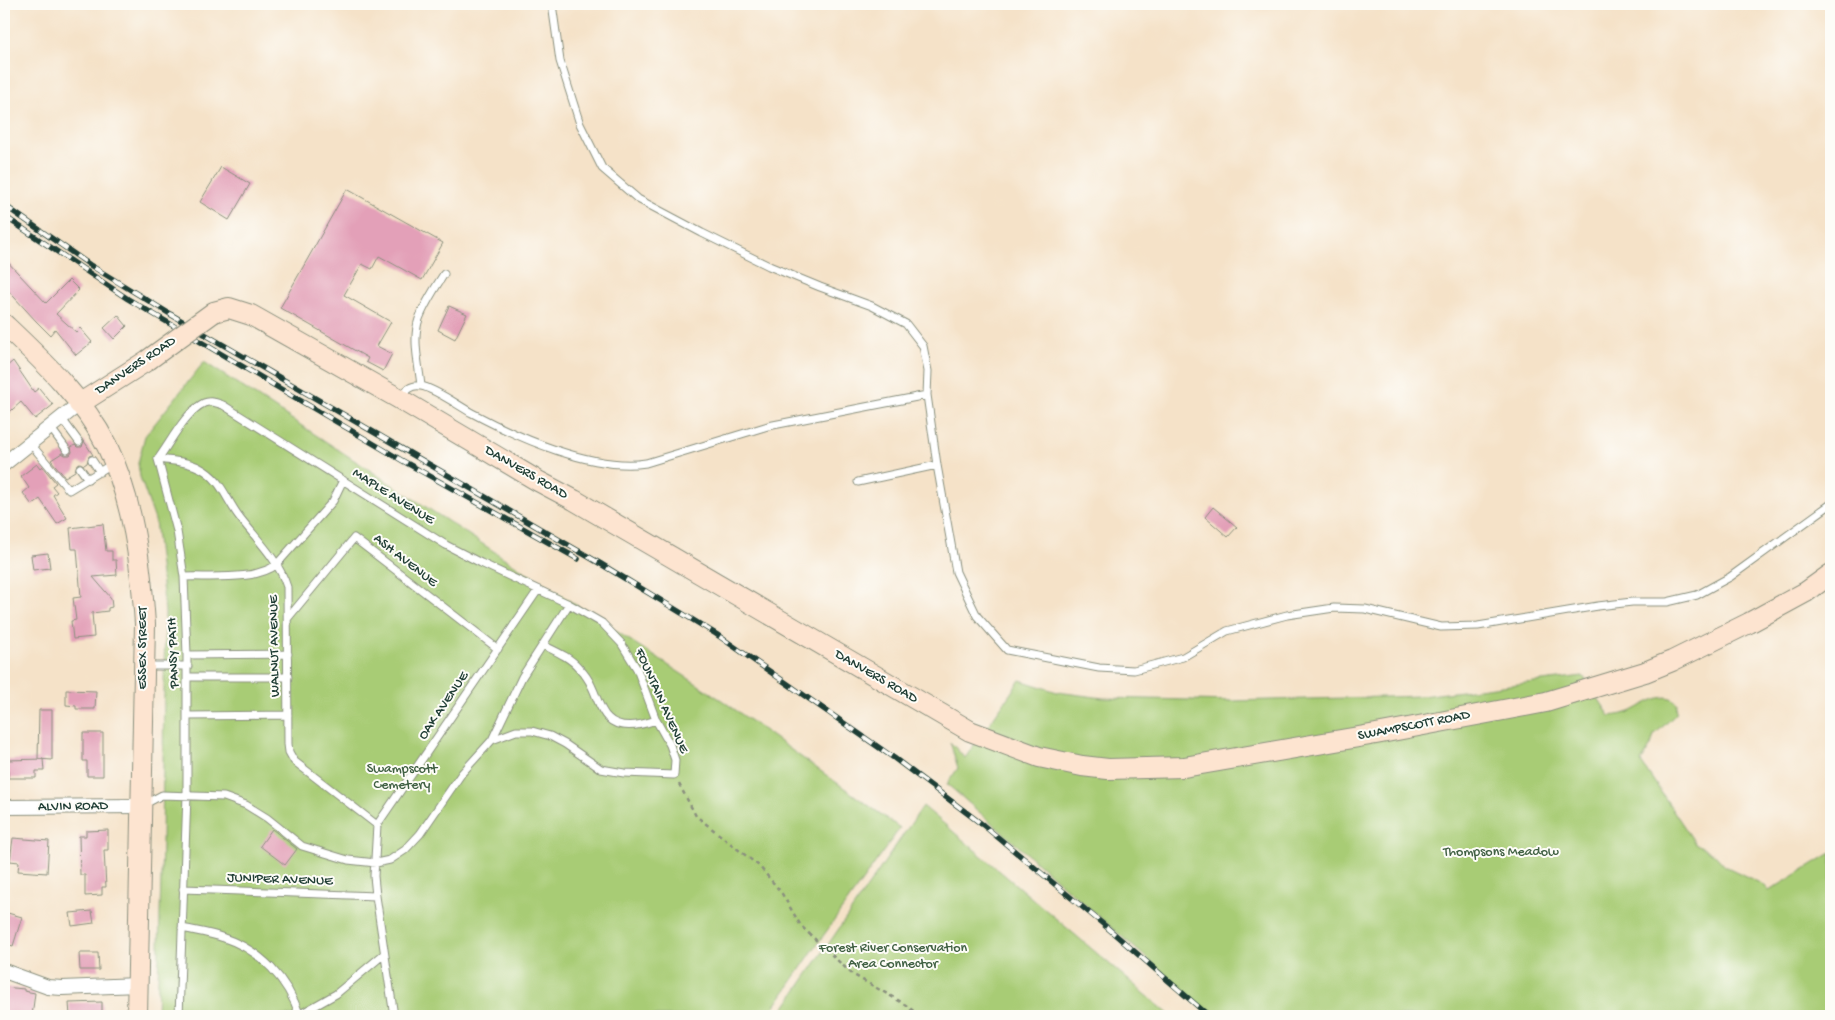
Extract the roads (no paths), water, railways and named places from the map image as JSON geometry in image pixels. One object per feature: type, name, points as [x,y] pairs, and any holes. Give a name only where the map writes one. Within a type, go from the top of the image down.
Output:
[{"type":"street","name":"DANVERS ROAD","points":[[79,404],[148,360],[214,312],[229,308],[251,314],[974,733]]},
{"type":"street","name":"ESSEX STREET","points":[[4,324],[66,386],[79,404],[106,444],[107,467],[123,485],[128,507],[139,566],[145,624],[137,1016]]},
{"type":"street","points":[[4,464],[79,404]]},
{"type":"street","name":"SWAMPSCOTT ROAD","points":[[974,733],[1049,759],[1082,766],[1132,769],[1184,768],[1546,702],[1646,672],[1672,661],[1806,592],[1831,574]]},
{"type":"street","name":"ALVIN ROAD","points":[[4,807],[142,806]]},
{"type":"street","points":[[4,971],[48,987],[138,985]]},
{"type":"lane","points":[[552,4],[560,61],[580,124],[602,168],[638,199],[702,233],[769,266],[872,306],[906,324],[923,346],[928,371],[927,395],[937,465],[956,572],[977,616],[1007,650],[1099,668],[1134,670],[1183,657],[1227,632],[1287,615],[1334,608],[1365,609],[1441,627],[1478,626],[1632,602],[1667,602],[1697,595],[1730,576],[1831,504]]},
{"type":"lane","points":[[421,386],[417,346],[419,321],[429,298],[444,274]]},
{"type":"lane","points":[[398,398],[405,390],[413,386],[421,386],[433,390],[485,420],[551,448],[595,461],[630,466],[654,461],[768,426],[927,395]]},
{"type":"lane","name":"MAPLE AVENUE","points":[[158,459],[192,410],[205,402],[223,405],[446,544],[481,564],[569,604]]},
{"type":"lane","points":[[62,419],[79,442]]},
{"type":"lane","points":[[50,427],[67,450]]},
{"type":"lane","points":[[30,443],[69,490],[107,467]]},
{"type":"lane","name":"WALNUT AVENUE","points":[[158,459],[198,467],[208,473],[221,485],[238,515],[277,564],[287,587],[289,752],[294,761],[377,825]]},
{"type":"lane","name":"PANSY PATH","points":[[158,459],[177,531],[184,577],[188,666],[188,795],[179,1016]]},
{"type":"lane","points":[[92,460],[107,467]]},
{"type":"lane","points":[[858,482],[937,465]]},
{"type":"lane","points":[[80,468],[88,479]]},
{"type":"lane","points":[[184,577],[259,573],[270,570],[333,501],[343,480]]},
{"type":"lane","name":"ASH AVENUE","points":[[288,618],[354,538],[498,649]]},
{"type":"lane","name":"OAK AVENUE","points":[[377,825],[538,590]]},
{"type":"lane","points":[[142,806],[162,795],[224,797],[246,805],[267,818],[302,846],[348,860],[376,863],[390,860],[405,850],[420,834],[462,774],[492,740],[522,677],[569,604]]},
{"type":"lane","name":"FOUNTAIN AVENUE","points":[[492,740],[516,730],[532,731],[550,736],[565,744],[601,769],[624,773],[674,775],[676,760],[656,720],[637,669],[621,643],[602,623],[569,604]]},
{"type":"lane","points":[[543,645],[561,654],[578,666],[591,684],[608,718],[616,723],[631,726],[656,720]]},
{"type":"lane","points":[[187,655],[288,654]]},
{"type":"lane","points":[[144,666],[188,666]]},
{"type":"lane","points":[[187,677],[288,676]]},
{"type":"lane","points":[[187,716],[288,715]]},
{"type":"lane","points":[[377,825],[374,876],[394,1016]]},
{"type":"lane","name":"JUNIPER AVENUE","points":[[183,890],[376,896]]},
{"type":"lane","points":[[182,928],[225,938],[249,950],[270,966],[287,985],[299,1016],[336,994],[384,954]]},
{"type":"railway","points":[[4,205],[90,265],[170,314],[601,564],[716,634],[894,758],[983,825],[1103,924],[1209,1016]]},
{"type":"railway","points":[[4,216],[128,299],[403,461],[578,559]]},
{"type":"park label","name":"Swampscott Cemetery","points":[[402,778]]},
{"type":"park label","name":"Thompsons Meadow","points":[[1501,852]]},
{"type":"park label","name":"Forest River Conservation Area Connector","points":[[893,956]]}]
